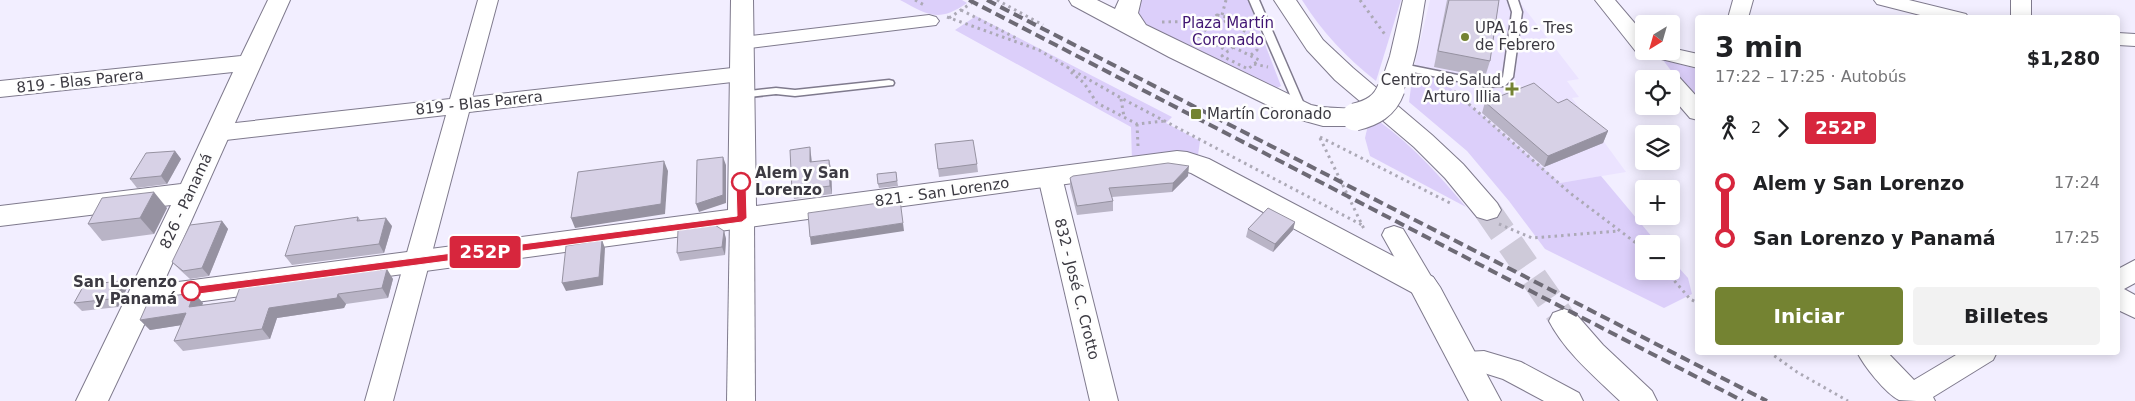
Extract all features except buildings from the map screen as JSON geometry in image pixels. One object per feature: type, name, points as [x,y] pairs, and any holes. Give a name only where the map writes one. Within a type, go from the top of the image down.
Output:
[{"type":"street","name":"826 - Panamá","points":[[92,401],[142,298],[279,0]]},
{"type":"street","points":[[379,401],[488,0]]},
{"type":"street","points":[[741,401],[742,0]]},
{"type":"street","points":[[1086,4],[1119,0]]},
{"type":"street","points":[[1285,0],[1315,45],[1344,74],[1422,140],[1454,171],[1488,210]]},
{"type":"street","points":[[1605,0],[1635,36]]},
{"type":"street","points":[[1739,15],[1743,0]]},
{"type":"street","points":[[1880,15],[1883,0],[1946,15]]},
{"type":"street","points":[[2020,0],[2021,15]]},
{"type":"street","points":[[1086,4],[1132,18],[1303,112],[1323,117],[1355,117],[1376,110],[1389,97],[1397,70],[1411,3]]},
{"type":"street","points":[[742,43],[929,21]]},
{"type":"street","points":[[2120,39],[2135,40]]},
{"type":"street","points":[[1680,57],[1695,60]]},
{"type":"street","points":[[1655,60],[1662,70]]},
{"type":"street","name":"819 - Blas Parera","points":[[0,89],[249,63]]},
{"type":"street","name":"819 - Blas Parera","points":[[217,133],[460,105],[741,85]]},
{"type":"street","points":[[1680,92],[1695,109]]},
{"type":"street","name":"821 - San Lorenzo","points":[[142,298],[1177,160],[1187,161],[1200,166],[1362,238]]},
{"type":"street","name":"832 - José C. Crotto","points":[[1050,177],[1104,401]]},
{"type":"street","points":[[0,216],[189,193]]},
{"type":"street","points":[[1394,235],[1430,295],[1485,401]]},
{"type":"street","points":[[1362,238],[1423,285]]},
{"type":"street","points":[[2120,298],[2135,308]]},
{"type":"street","points":[[1564,321],[1599,361],[1641,401]]},
{"type":"street","points":[[1872,355],[1885,370],[1916,398],[1980,355]]},
{"type":"street","points":[[1466,363],[1484,362],[1511,370],[1569,401]]},
{"type":"lane","points":[[1254,0],[1303,112]]},
{"type":"lane","points":[[1397,70],[1487,84],[1497,85],[1505,83],[1508,77],[1517,12],[1513,0]]},
{"type":"lane","points":[[741,85],[794,93],[890,83]]},
{"type":"path","points":[[929,21],[950,18],[976,0]]},
{"type":"path","points":[[998,0],[1043,25]]},
{"type":"path","points":[[1222,15],[1226,0]]},
{"type":"path","points":[[1360,0],[1397,70]]},
{"type":"path","points":[[961,10],[1166,121],[1362,238]]},
{"type":"path","points":[[1214,21],[1215,15],[1222,15],[1226,17],[1226,21],[1258,38],[1256,50],[1251,56]]},
{"type":"path","points":[[950,18],[1038,50]]},
{"type":"path","points":[[1132,18],[1214,21],[1220,23],[1226,21]]},
{"type":"path","points":[[1198,36],[1228,51]]},
{"type":"path","points":[[1067,67],[1084,83],[1097,103],[1137,124],[1166,121]]},
{"type":"path","points":[[1448,86],[1560,183],[1618,231],[1635,242]]},
{"type":"path","points":[[1121,98],[1124,117]]},
{"type":"path","points":[[1303,112],[1330,156],[1362,238]]},
{"type":"path","points":[[1137,124],[1138,164]]},
{"type":"path","points":[[1674,280],[1695,302]]},
{"type":"path","points":[[1773,355],[1797,372],[1848,401]]},
{"type":"shaded area","name":"Centro de Salud Arturo Illia","points":[[1430,0],[1518,0],[1579,79],[1567,81],[1579,97],[1572,98],[1626,172],[1560,183],[1440,79],[1413,72]]},
{"type":"green space","points":[[900,0],[962,0],[967,3],[948,13],[933,15],[918,10]]},
{"type":"green space","name":"Plaza Martín Coronado","points":[[1140,0],[1248,0],[1281,86],[1277,88],[1259,83],[1144,24],[1137,15]]},
{"type":"green space","points":[[1302,0],[1401,0],[1376,81],[1336,44]]},
{"type":"green space","points":[[976,16],[1172,117],[1166,123],[1200,141],[1197,162],[1132,162],[1131,127],[955,30]]},
{"type":"green space","points":[[1663,60],[1695,68],[1695,102],[1680,82],[1680,70],[1671,70]]},
{"type":"green space","points":[[1413,72],[1440,79],[1560,183],[1601,176],[1635,217],[1635,225],[1642,225],[1650,235],[1635,235],[1635,280],[1680,280],[1680,269],[1688,278],[1692,294],[1664,308],[1545,249],[1509,201],[1467,151],[1409,102]]},
{"type":"green space","points":[[1380,122],[1426,162],[1466,207],[1370,156],[1365,138],[1368,125]]},
{"type":"tunnel","points":[[1487,210],[1564,321]]},
{"type":"railway","points":[[969,0],[1743,401]]},
{"type":"railway","points":[[987,0],[1767,401]]},
{"type":"bus line","name":"252P","points":[[191,291],[742,218],[741,182]]},
{"type":"place","name":"UPA 16 - Tres de Febrero","points":[[1465,37]]},
{"type":"place","name":"Centro de Salud Arturo Illia","points":[[1512,89]]},
{"type":"place","name":"Martín Coronado","points":[[1196,114]]},
{"type":"place","name":"Alem y San Lorenzo","points":[[741,182]]},
{"type":"place","name":"San Lorenzo y Panamá","points":[[191,291]]}]
